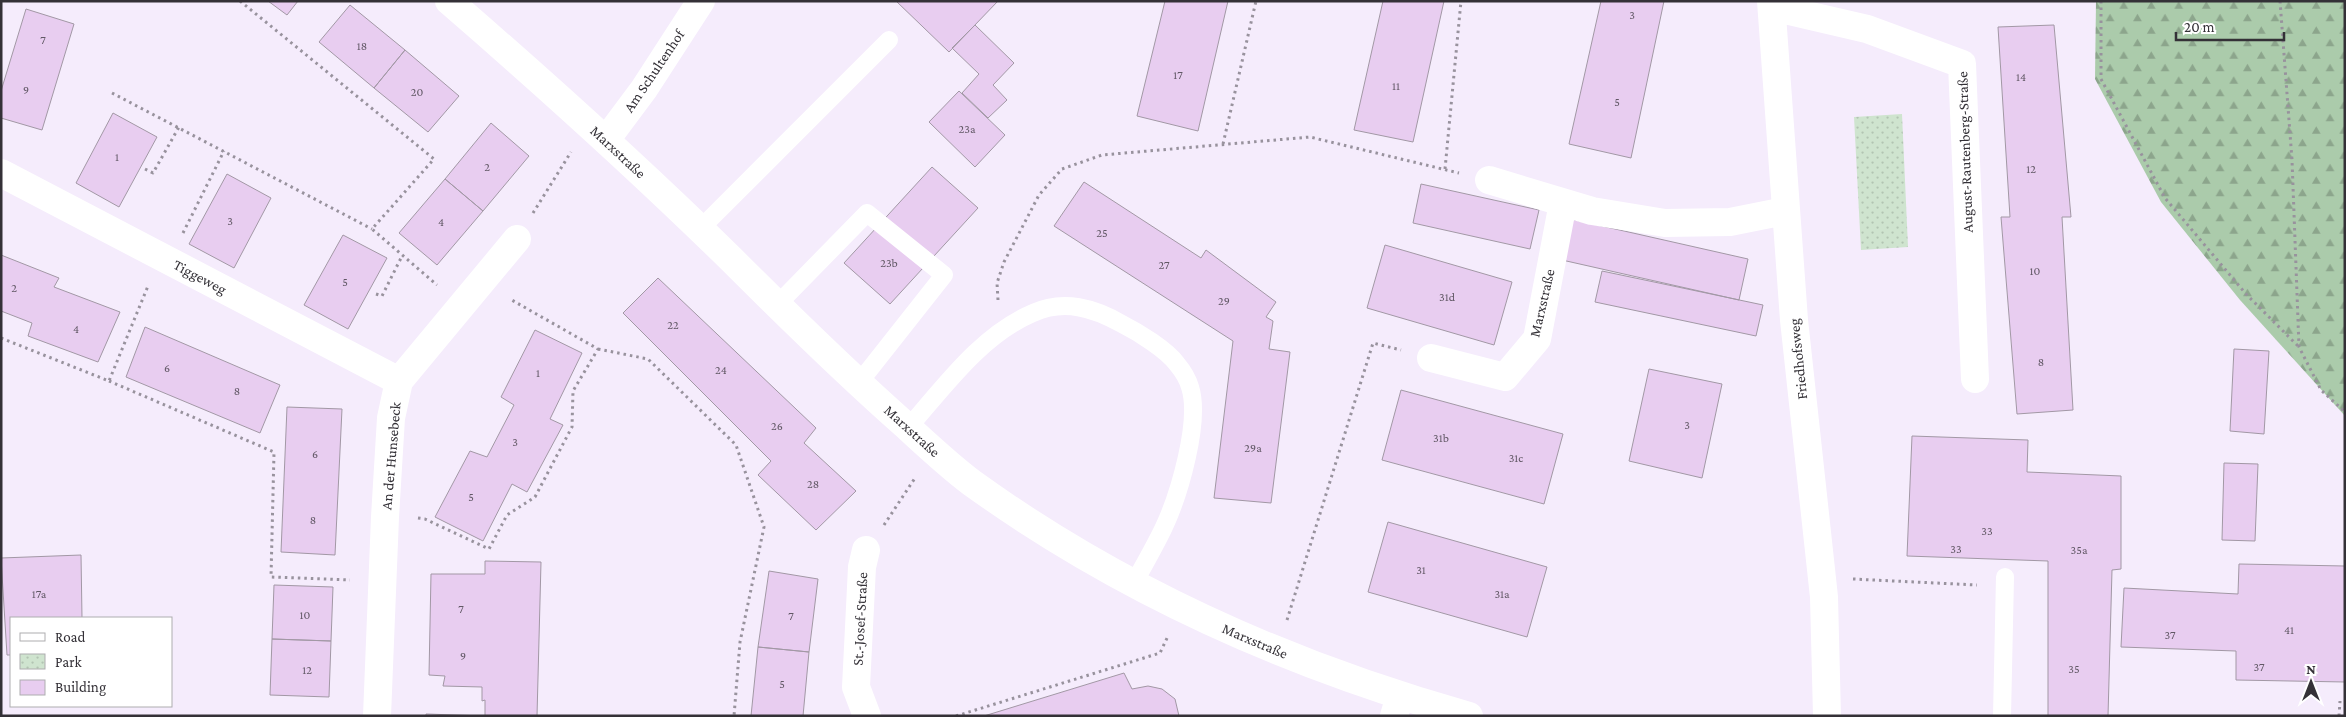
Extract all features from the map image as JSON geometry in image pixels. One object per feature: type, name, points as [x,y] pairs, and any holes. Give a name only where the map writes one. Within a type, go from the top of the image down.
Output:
[{"type":"street","name":"Marxstraße","points":[[449,1],[597,132],[700,229],[858,384],[969,481],[1049,534],[1180,608],[1397,706],[1469,716]]},
{"type":"street","name":"Am Schultenhof","points":[[597,132],[644,89],[701,1]]},
{"type":"street","name":"Friedhofsweg","points":[[1772,4],[1785,211],[1795,330],[1822,577],[1827,716]]},
{"type":"street","name":"August-Rautenberg-Straße","points":[[1772,4],[1867,29],[1962,64],[1975,380]]},
{"type":"street","name":"Tiggeweg","points":[[1,173],[398,381]]},
{"type":"street","points":[[1489,180],[1592,211],[1665,223],[1730,222],[1785,211]]},
{"type":"street","name":"Marxstraße","points":[[1431,358],[1505,377],[1537,339],[1563,203]]},
{"type":"street","name":"An der Hunsebeck","points":[[377,716],[384,582],[385,517],[392,418],[398,381],[517,239]]},
{"type":"street","name":"St.-Josef-Straße","points":[[866,550],[862,567],[856,687],[867,716]]},
{"type":"lane","points":[[700,229],[889,40]]},
{"type":"lane","points":[[777,305],[867,212],[944,275],[858,384]]},
{"type":"lane","points":[[908,428],[963,365],[998,333],[1033,312],[1071,305],[1101,312],[1141,334],[1177,363],[1190,387],[1193,410],[1185,469],[1165,525],[1134,583]]},
{"type":"lane","points":[[2002,716],[2005,582]]},
{"type":"path","points":[[240,1],[434,159],[372,229]]},
{"type":"path","points":[[1222,144],[1256,1]]},
{"type":"path","points":[[1445,170],[1462,1]]},
{"type":"path","points":[[2101,1],[2101,79],[2165,198],[2246,294],[2299,346],[2322,390],[2345,412]]},
{"type":"path","points":[[2280,1],[2292,160],[2299,346]]},
{"type":"path","points":[[112,93],[372,229],[462,306]]},
{"type":"path","points":[[145,170],[153,173],[179,127]]},
{"type":"path","points":[[517,239],[597,132]]},
{"type":"path","points":[[998,333],[997,283],[1004,262],[1039,195],[1062,170],[1102,155],[1310,137],[1489,180]]},
{"type":"path","points":[[109,381],[165,258],[224,151]]},
{"type":"path","points":[[376,294],[382,296],[402,256]]},
{"type":"path","points":[[483,281],[517,304],[598,349],[648,359],[736,445],[764,527],[740,642],[734,716]]},
{"type":"path","points":[[1,338],[109,381],[274,452],[271,577],[384,582]]},
{"type":"path","points":[[1278,652],[1372,343],[1431,358]]},
{"type":"path","points":[[385,517],[425,519],[489,549],[507,515],[535,497],[572,427],[573,391],[598,349]]},
{"type":"path","points":[[866,550],[934,451]]},
{"type":"path","points":[[1822,577],[2005,582]]},
{"type":"path","points":[[956,716],[1160,653],[1180,608]]},
{"type":"path","points":[[2339,716],[2340,701]]},
{"type":"green space","points":[[2096,1],[2345,1],[2345,416],[2240,300],[2161,202],[2095,79]]},
{"type":"green space","points":[[1902,114],[1908,247],[1861,250],[1854,117]]},
{"type":"building","points":[[268,1],[298,1],[287,15]]},
{"type":"building","points":[[896,1],[998,1],[949,52]]},
{"type":"building","points":[[1165,1],[1228,1],[1198,131],[1137,116]]},
{"type":"building","points":[[1383,1],[1444,1],[1413,142],[1354,130]]},
{"type":"building","points":[[1601,1],[1664,1],[1631,158],[1569,144]]},
{"type":"building","points":[[350,5],[405,50],[374,88],[319,42]]},
{"type":"building","points":[[26,9],[74,24],[42,130],[1,118],[1,91]]},
{"type":"building","points":[[975,25],[1014,63],[993,85],[1007,100],[988,118],[962,93],[979,74],[952,48]]},
{"type":"building","points":[[2054,25],[2071,217],[2062,217],[2073,410],[2017,414],[2001,217],[2010,217],[1998,27]]},
{"type":"building","points":[[405,50],[459,96],[428,132],[374,88]]},
{"type":"building","points":[[959,91],[1005,135],[975,167],[929,122]]},
{"type":"building","points":[[113,113],[157,137],[119,207],[76,183]]},
{"type":"building","points":[[491,123],[529,156],[483,211],[445,179]]},
{"type":"building","points":[[932,167],[978,208],[890,304],[844,263]]},
{"type":"building","points":[[227,174],[271,198],[234,268],[189,244]]},
{"type":"building","points":[[445,179],[483,211],[437,265],[399,233]]},
{"type":"building","points":[[1084,182],[1201,258],[1206,250],[1276,302],[1266,317],[1273,321],[1269,349],[1290,352],[1271,503],[1214,498],[1233,341],[1054,226]]},
{"type":"building","points":[[1421,184],[1539,210],[1530,249],[1413,223]]},
{"type":"building","points":[[1571,219],[1748,259],[1739,300],[1562,260]]},
{"type":"building","points":[[343,235],[387,258],[348,329],[304,305]]},
{"type":"building","points":[[1385,245],[1512,282],[1494,345],[1367,308]]},
{"type":"building","points":[[1,255],[59,278],[54,287],[120,312],[98,362],[28,336],[32,323],[1,311]]},
{"type":"building","points":[[1602,271],[1763,305],[1756,336],[1595,302]]},
{"type":"building","points":[[658,278],[816,428],[804,443],[856,491],[816,530],[758,475],[771,461],[623,313]]},
{"type":"building","points":[[145,327],[280,385],[260,433],[126,377]]},
{"type":"building","points":[[535,330],[582,353],[550,419],[563,425],[527,492],[512,484],[483,541],[435,517],[470,451],[487,457],[514,405],[501,397]]},
{"type":"building","points":[[2234,349],[2269,351],[2264,434],[2230,431]]},
{"type":"building","points":[[1649,369],[1722,384],[1702,478],[1629,461]]},
{"type":"building","points":[[1401,390],[1563,434],[1544,504],[1382,460]]},
{"type":"building","points":[[287,407],[342,409],[335,555],[281,552]]},
{"type":"building","points":[[1912,436],[2028,440],[2027,472],[2121,476],[2121,569],[2112,570],[2108,716],[2048,716],[2048,561],[1907,556]]},
{"type":"building","points":[[2224,463],[2258,464],[2255,541],[2222,540]]},
{"type":"building","points":[[1388,522],[1547,567],[1527,637],[1368,592]]},
{"type":"building","points":[[81,555],[82,617],[10,617],[10,655],[7,655],[1,558]]},
{"type":"building","points":[[485,561],[541,562],[537,716],[485,716],[485,700],[482,701],[482,687],[443,686],[445,676],[429,675],[431,574],[485,574]]},
{"type":"building","points":[[2239,564],[2345,566],[2345,682],[2236,680],[2236,651],[2121,647],[2124,588],[2238,594]]},
{"type":"building","points":[[769,571],[818,579],[809,652],[758,647]]},
{"type":"building","points":[[274,585],[333,587],[331,641],[272,639]]},
{"type":"building","points":[[272,639],[331,641],[329,697],[270,695]]},
{"type":"building","points":[[758,647],[809,652],[803,716],[751,716]]},
{"type":"building","points":[[1124,673],[1132,689],[1148,686],[1162,689],[1175,699],[1179,716],[984,716]]},
{"type":"building","points":[[426,714],[485,716],[426,716]]}]
